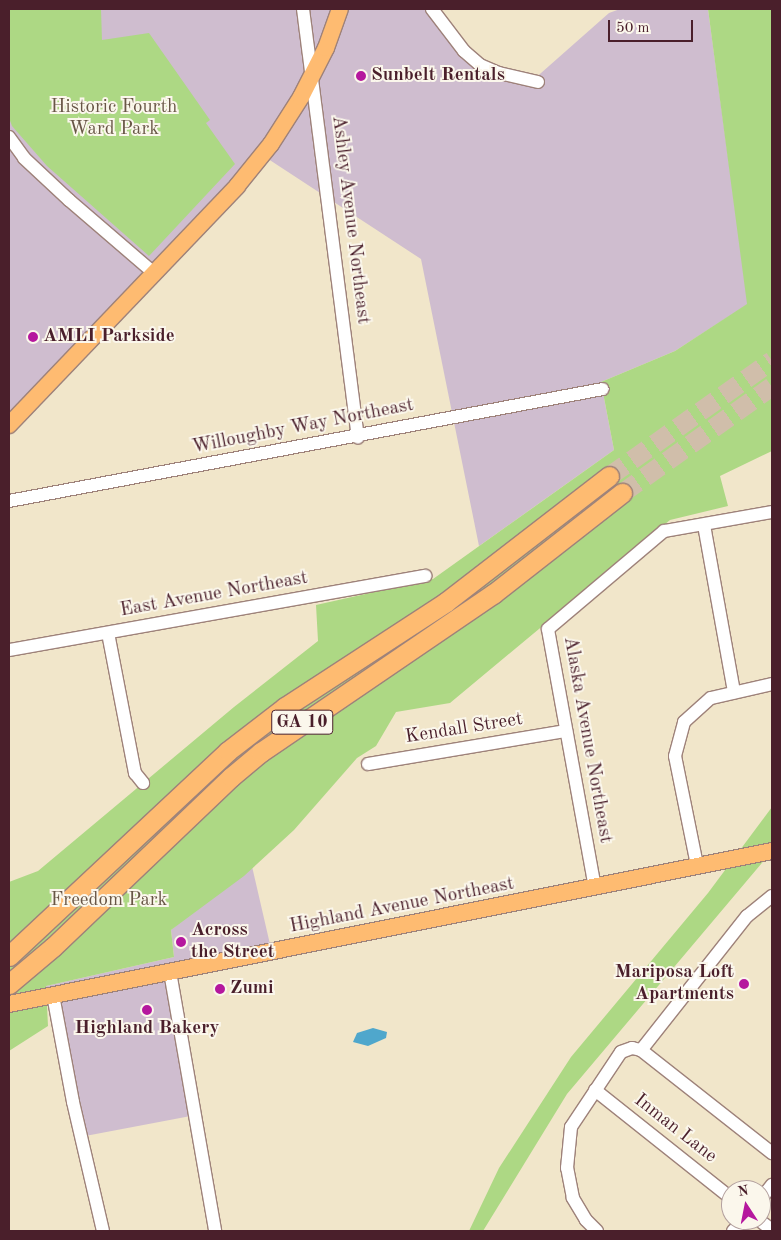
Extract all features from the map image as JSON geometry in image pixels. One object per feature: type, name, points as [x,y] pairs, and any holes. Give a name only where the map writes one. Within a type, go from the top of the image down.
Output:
[{"type":"highway","name":"GA 10","points":[[9,956],[234,746],[329,677],[446,602],[609,476]]},
{"type":"highway","name":"GA 10","points":[[9,984],[53,947],[231,777],[262,752],[493,594],[622,493]]},
{"type":"main road","points":[[9,425],[237,186],[271,144],[313,72],[340,9]]},
{"type":"main road","name":"Highland Avenue Northeast","points":[[9,1004],[772,851]]},
{"type":"street","name":"Ashley Avenue Northeast","points":[[303,9],[313,72],[358,436]]},
{"type":"street","points":[[432,9],[464,50],[480,65],[499,73],[538,82]]},
{"type":"street","points":[[9,137],[24,158],[62,194],[154,274]]},
{"type":"street","name":"Willoughby Way Northeast","points":[[9,501],[603,389]]},
{"type":"street","points":[[734,692],[704,524],[772,512]]},
{"type":"street","name":"Alaska Avenue Northeast","points":[[595,888],[548,629],[664,532],[704,524]]},
{"type":"street","name":"East Avenue Northeast","points":[[9,650],[425,576]]},
{"type":"street","points":[[108,632],[135,773],[143,783]]},
{"type":"street","points":[[697,865],[675,756],[677,738],[684,722],[695,710],[711,698],[772,684]]},
{"type":"street","name":"Kendall Street","points":[[368,764],[566,731]]},
{"type":"street","points":[[641,1050],[747,916],[772,896]]},
{"type":"street","points":[[170,972],[215,1231]]},
{"type":"street","points":[[51,995],[72,1102],[103,1231]]},
{"type":"street","points":[[597,1231],[586,1220],[572,1198],[566,1168],[571,1127],[621,1052],[632,1048],[641,1050],[772,1153]]},
{"type":"street","name":"Inman Lane","points":[[595,1090],[721,1190]]},
{"type":"shaded area","points":[[9,9],[431,9],[480,66],[532,81],[609,13],[620,9],[708,9],[748,304],[675,351],[601,382],[614,450],[479,546],[421,259],[259,153],[9,432]]},
{"type":"shaded area","points":[[251,862],[272,953],[166,975],[196,1115],[80,1137],[46,986],[174,957],[171,930]]},
{"type":"green space","name":"Historic Fourth Ward Park","points":[[9,9],[101,9],[102,40],[149,33],[210,120],[206,123],[235,164],[149,256],[47,166],[12,126],[9,118]]},
{"type":"green space","name":"Freedom Park","points":[[708,9],[772,9],[772,451],[720,476],[728,506],[670,520],[450,703],[396,712],[376,746],[357,758],[294,830],[244,876],[171,930],[174,957],[46,986],[48,1026],[9,1051],[9,882],[38,871],[234,707],[318,641],[316,605],[433,579],[614,450],[601,382],[675,351],[747,304]]},
{"type":"green space","points":[[772,807],[772,851],[567,1094],[483,1231],[469,1231],[499,1168],[571,1057],[708,893]]},
{"type":"water","points":[[373,1028],[387,1032],[386,1038],[368,1046],[353,1042],[357,1033]]},
{"type":"tunnel","points":[[609,476],[772,360]]},
{"type":"tunnel","points":[[622,493],[772,386]]},
{"type":"place","name":"Sunbelt Rentals","points":[[361,76]]},
{"type":"place","name":"AMLI Parkside","points":[[33,337]]},
{"type":"place","name":"Across the Street","points":[[181,942]]},
{"type":"place","name":"Mariposa Loft Apartments","points":[[744,984]]},
{"type":"place","name":"Zumi","points":[[220,989]]},
{"type":"place","name":"Highland Bakery","points":[[147,1010]]}]
